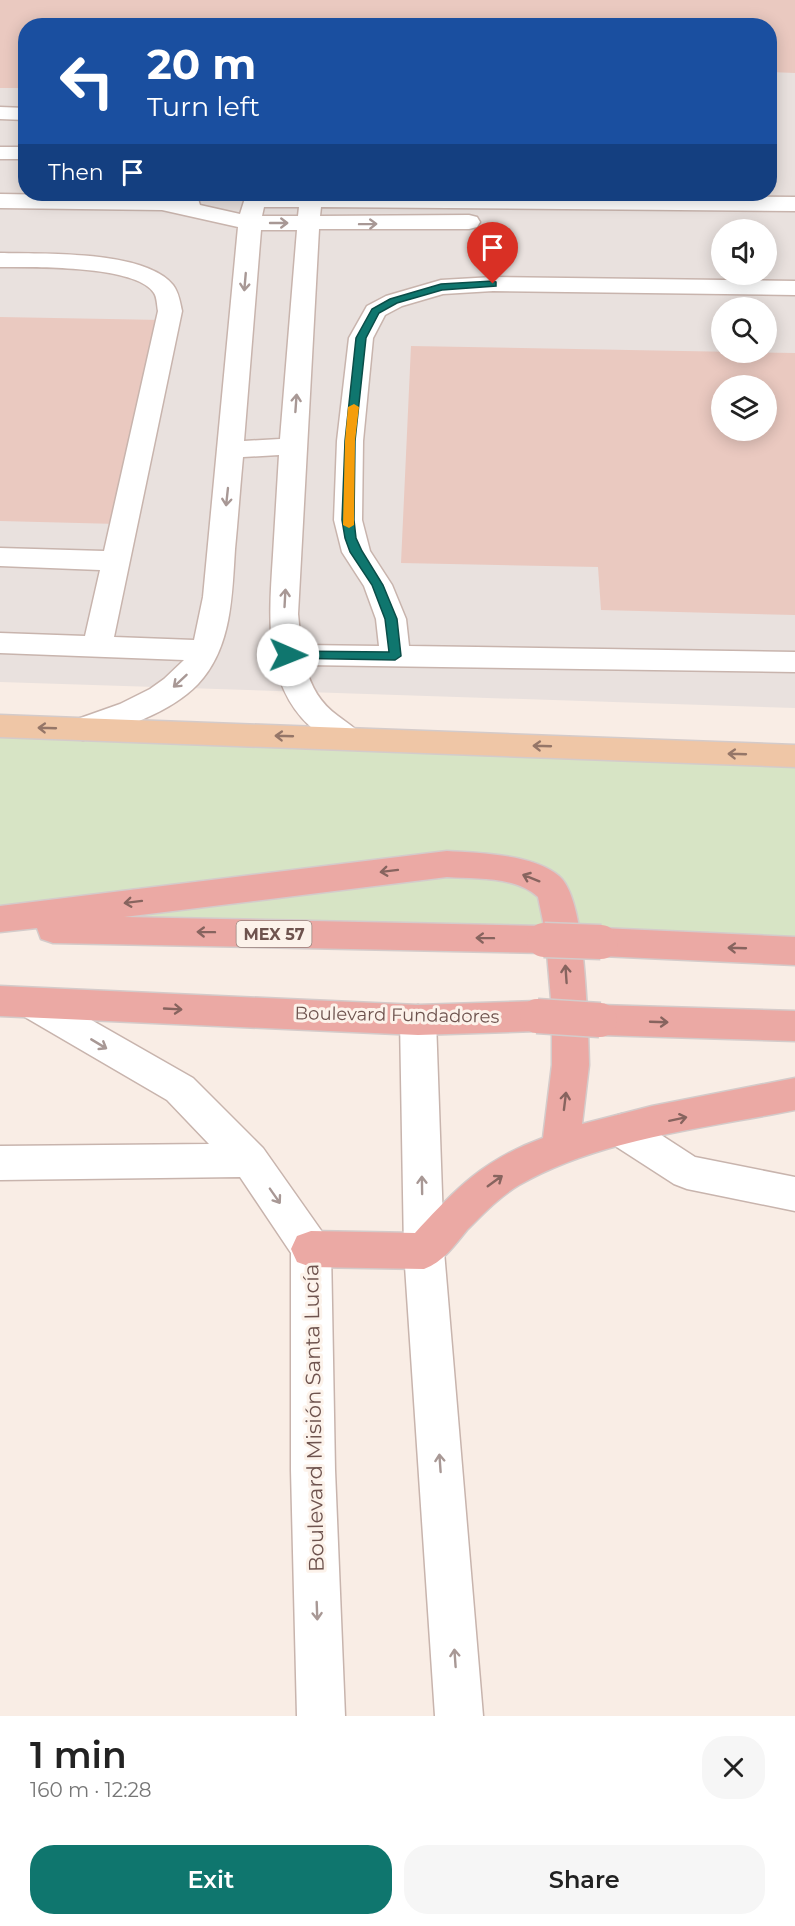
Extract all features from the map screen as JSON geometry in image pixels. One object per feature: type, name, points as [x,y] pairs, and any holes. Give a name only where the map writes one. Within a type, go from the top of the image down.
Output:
[{"type":"highway","points":[[2,925],[447,864],[491,867],[528,876],[550,887],[557,900],[562,922],[571,1053],[560,1149]]},
{"type":"highway","name":"MEX 57","points":[[2,925],[544,940],[795,951]]},
{"type":"highway","name":"Boulevard Fundadores","points":[[15,1002],[418,1020],[537,1016],[795,1026]]},
{"type":"highway","points":[[311,1249],[424,1251],[478,1194],[512,1169],[560,1149],[621,1130],[795,1095]]},
{"type":"main road","points":[[0,726],[795,756]]},
{"type":"street","points":[[0,113],[18,114]]},
{"type":"street","points":[[0,153],[18,153]]},
{"type":"street","points":[[0,201],[253,206],[795,204]]},
{"type":"street","points":[[744,203],[746,219]]},
{"type":"street","points":[[83,729],[142,706],[178,685],[199,663],[209,638],[217,597],[253,206]]},
{"type":"street","points":[[310,206],[490,222]]},
{"type":"street","points":[[310,206],[292,446],[284,614],[290,673],[314,712],[347,738]]},
{"type":"street","points":[[0,260],[62,262],[129,269],[152,277],[165,289],[170,311],[98,647]]},
{"type":"street","points":[[395,656],[391,619],[378,585],[356,552],[348,520],[350,441],[361,338],[375,312],[394,301],[441,287],[493,284],[795,288]]},
{"type":"street","points":[[231,450],[292,446]]},
{"type":"street","points":[[0,557],[116,561]]},
{"type":"street","points":[[0,643],[203,651]]},
{"type":"street","points":[[288,655],[795,662]]},
{"type":"street","name":"Boulevard Misión Santa Lucía","points":[[15,1002],[180,1089],[250,1160],[311,1249],[313,1470],[321,1716]]},
{"type":"street","points":[[418,1020],[424,1251],[459,1716]]},
{"type":"street","points":[[621,1130],[687,1172],[795,1194]]},
{"type":"street","points":[[0,1163],[250,1160]]},
{"type":"shaded area","points":[[0,0],[795,0],[795,708],[0,682]]},
{"type":"green space","points":[[0,726],[795,758],[795,951],[0,922]]},
{"type":"building","points":[[0,0],[795,0],[795,73],[777,72],[777,18],[18,18],[18,88],[0,88]]},
{"type":"building","points":[[0,317],[163,320],[118,524],[0,521]]},
{"type":"building","points":[[411,346],[711,351],[711,363],[777,363],[777,353],[795,353],[795,615],[601,610],[598,567],[401,563]]},
{"type":"slow traffic","points":[[349,525],[350,441],[354,407]]},
{"type":"route","points":[[288,655],[395,656],[391,619],[378,585],[356,552],[348,520],[350,441],[361,338],[375,312],[394,301],[441,287],[493,284]]}]
